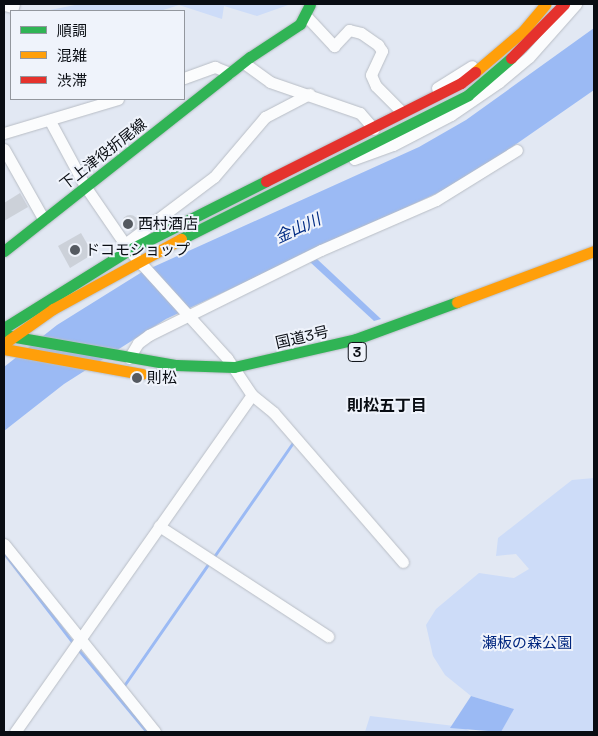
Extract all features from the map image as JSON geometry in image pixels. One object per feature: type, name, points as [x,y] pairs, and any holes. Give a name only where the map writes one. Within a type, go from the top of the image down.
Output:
[{"type":"main road","points":[[307,17],[310,4]]},
{"type":"main road","points":[[4,328],[127,247],[372,125],[462,83],[523,31],[546,4]]},
{"type":"main road","points":[[4,343],[53,309],[139,260],[325,169],[468,94],[520,53],[564,4]]},
{"type":"main road","name":"下上津役折尾線","points":[[4,251],[230,73],[307,17]]},
{"type":"main road","name":"国道3号","points":[[4,335],[176,366],[236,372],[356,339],[594,251]]},
{"type":"main road","name":"3","points":[[350,354],[594,265]]},
{"type":"main road","name":"国道3号","points":[[4,349],[108,369],[161,376],[273,372]]},
{"type":"street","points":[[4,5],[13,7],[14,4]]},
{"type":"street","points":[[244,63],[270,82],[309,94],[372,125],[466,70],[527,21],[541,4]]},
{"type":"street","points":[[325,169],[392,145],[451,115],[529,57],[576,4]]},
{"type":"street","points":[[307,17],[334,46],[349,30],[378,45],[382,52],[371,75],[376,86],[399,108]]},
{"type":"street","points":[[185,78],[215,68],[230,73]]},
{"type":"street","points":[[127,247],[214,177],[265,117],[309,94]]},
{"type":"street","points":[[4,133],[50,121],[115,100]]},
{"type":"street","points":[[50,121],[85,186],[127,247],[191,314],[252,395],[274,413],[403,562]]},
{"type":"street","points":[[4,149],[44,220]]},
{"type":"street","points":[[126,358],[138,343],[148,335],[436,200],[517,150]]},
{"type":"street","points":[[15,732],[252,395]]},
{"type":"street","points":[[159,526],[328,636]]},
{"type":"street","points":[[4,544],[79,641],[155,732]]},
{"type":"green space","points":[[80,4],[291,4],[257,16],[224,6],[222,19],[179,5],[163,10],[50,10]]},
{"type":"green space","name":"瀬板の森公園","points":[[594,478],[594,732],[501,732],[513,709],[471,696],[445,675],[433,656],[426,625],[436,609],[479,573],[514,578],[529,569],[516,554],[496,556],[498,538],[572,480]]},
{"type":"green space","points":[[370,716],[463,727],[471,732],[365,732]]},
{"type":"water","name":"金山川","points":[[594,28],[594,90],[499,156],[446,189],[166,319],[64,384],[4,431],[4,367],[57,325],[142,272],[419,147],[466,120]]},
{"type":"water","points":[[317,259],[381,319],[374,321],[310,262]]},
{"type":"water","points":[[471,696],[514,709],[501,732],[450,728]]},
{"type":"building","points":[[20,193],[28,207],[4,221],[4,203]]},
{"type":"building","name":"西村酒店","points":[[127,215],[133,215],[138,220],[136,229],[127,231],[122,226],[122,220]]},
{"type":"building","name":"ドコモショップ","points":[[81,233],[93,254],[70,268],[58,246]]},
{"type":"waterway","points":[[213,558],[294,441]]},
{"type":"waterway","points":[[4,553],[73,643]]},
{"type":"waterway","points":[[123,687],[209,563]]},
{"type":"waterway","points":[[77,648],[147,732]]},
{"type":"traffic: fast","points":[[4,251],[250,57],[300,24],[310,4]]},
{"type":"traffic: fast","points":[[181,239],[468,95],[511,58]]},
{"type":"traffic: fast","points":[[4,328],[129,250],[266,181]]},
{"type":"traffic: fast","points":[[4,335],[176,365],[234,367],[356,339],[457,302]]},
{"type":"traffic: slow","points":[[475,72],[523,31],[546,4]]},
{"type":"traffic: slow","points":[[9,340],[53,309],[181,239]]},
{"type":"traffic: slow","points":[[457,302],[594,251]]},
{"type":"traffic: slow","points":[[4,349],[142,374]]},
{"type":"traffic: jam","points":[[511,58],[564,4]]},
{"type":"traffic: jam","points":[[266,181],[461,83],[475,72]]},
{"type":"place","name":"西村酒店","points":[[128,224]]},
{"type":"place","name":"ドコモショップ","points":[[75,250]]},
{"type":"place","name":"則松","points":[[137,378]]},
{"type":"district","name":"則松五丁目","points":[[387,406]]}]
